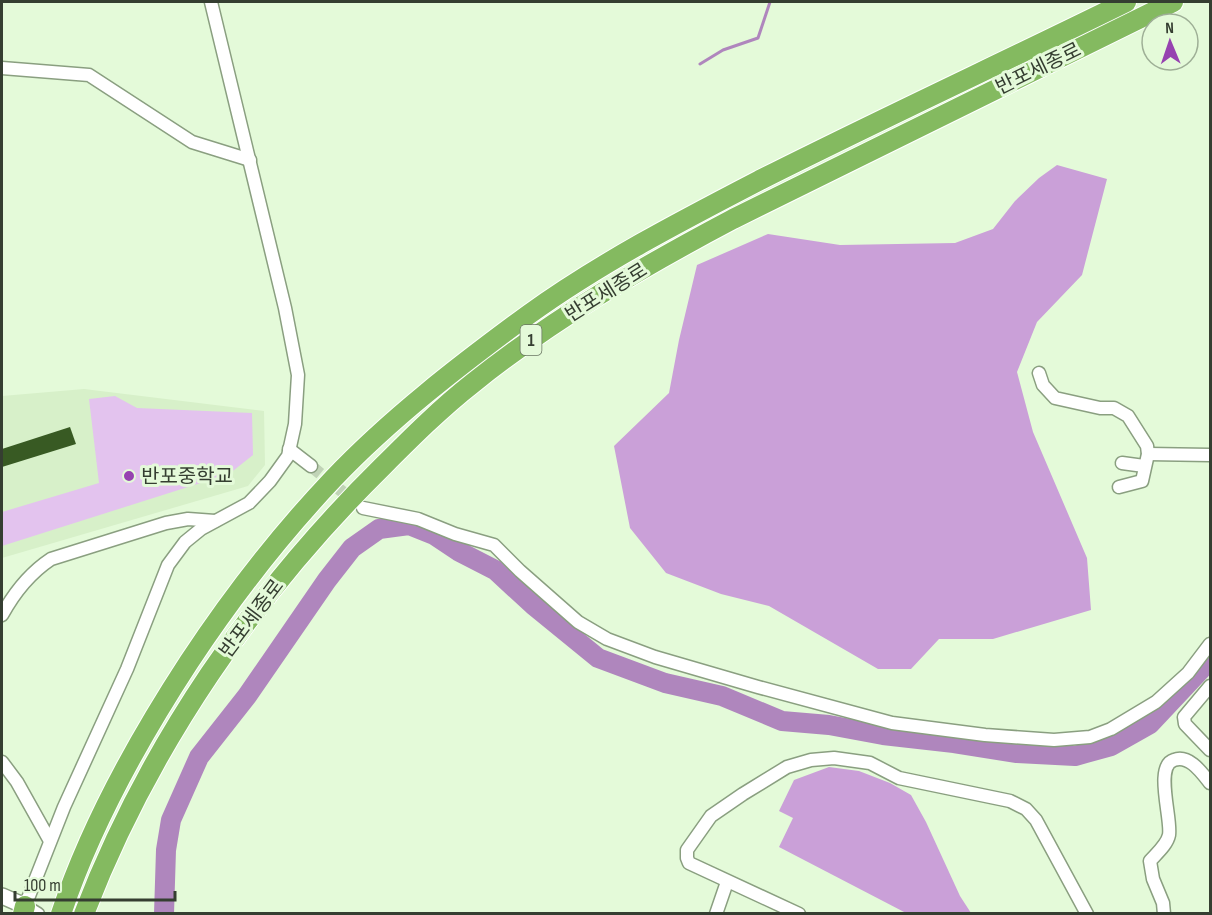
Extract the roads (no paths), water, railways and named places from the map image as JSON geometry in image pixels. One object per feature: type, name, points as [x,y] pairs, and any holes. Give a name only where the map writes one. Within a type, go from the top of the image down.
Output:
[{"type":"highway","points":[[1099,15],[1120,2]]},
{"type":"highway","name":"반포세종로","points":[[64,905],[101,813],[165,699],[218,619],[275,547],[334,479],[402,415],[529,314],[665,230],[800,160],[1126,2]]},
{"type":"highway","name":"반포세종로","points":[[86,909],[119,830],[184,713],[237,633],[292,564],[349,499],[415,434],[472,384],[542,332],[675,250],[733,219],[1173,2]]},
{"type":"highway","points":[[1106,35],[1186,2]]},
{"type":"street","points":[[2,896],[26,912],[50,841],[127,669],[168,565],[185,542],[201,529],[249,503],[270,481],[288,456],[295,424],[298,375],[285,309],[211,2]]},
{"type":"street","points":[[2,68],[89,75],[192,142],[250,160]]},
{"type":"street","points":[[1039,373],[1048,392],[1055,398],[1100,408],[1114,408],[1128,416],[1147,446],[1146,460],[1142,482],[1119,488]]},
{"type":"street","points":[[289,449],[311,466]]},
{"type":"street","points":[[1122,463],[1210,455]]},
{"type":"street","points":[[363,508],[418,519],[455,534],[494,545],[578,622],[607,639],[655,657],[835,709],[892,723],[997,736],[1054,740],[1090,737],[1111,729],[1156,702],[1188,673],[1210,644]]},
{"type":"street","points":[[2,615],[10,599],[38,568],[51,559],[166,523],[188,519],[216,521]]},
{"type":"street","points":[[1210,686],[1185,717],[1185,724],[1210,750]]},
{"type":"street","points":[[799,914],[689,863],[687,850],[711,816],[743,794],[787,767],[811,760],[834,758],[870,763],[899,778],[1010,801],[1026,809],[1036,820],[1087,914]]},
{"type":"street","points":[[1164,914],[1163,903],[1153,879],[1150,861],[1169,836],[1165,789],[1166,768],[1169,762],[1175,759],[1189,761],[1210,783]]},
{"type":"street","points":[[2,762],[50,841]]},
{"type":"street","points":[[716,914],[727,882]]},
{"type":"waterway","points":[[700,64],[723,50],[758,38],[770,2]]},
{"type":"waterway","points":[[164,914],[166,850],[171,820],[199,757],[247,696],[327,580],[352,548],[379,529],[409,525],[434,535],[458,551],[495,570],[533,605],[598,658],[665,683],[722,696],[782,721],[829,725],[883,735],[1017,753],[1075,756],[1111,746],[1150,724],[1210,660]]},
{"type":"tunnel","points":[[311,466],[355,502]]},
{"type":"place","name":"반포중학교","points":[[129,476]]}]
